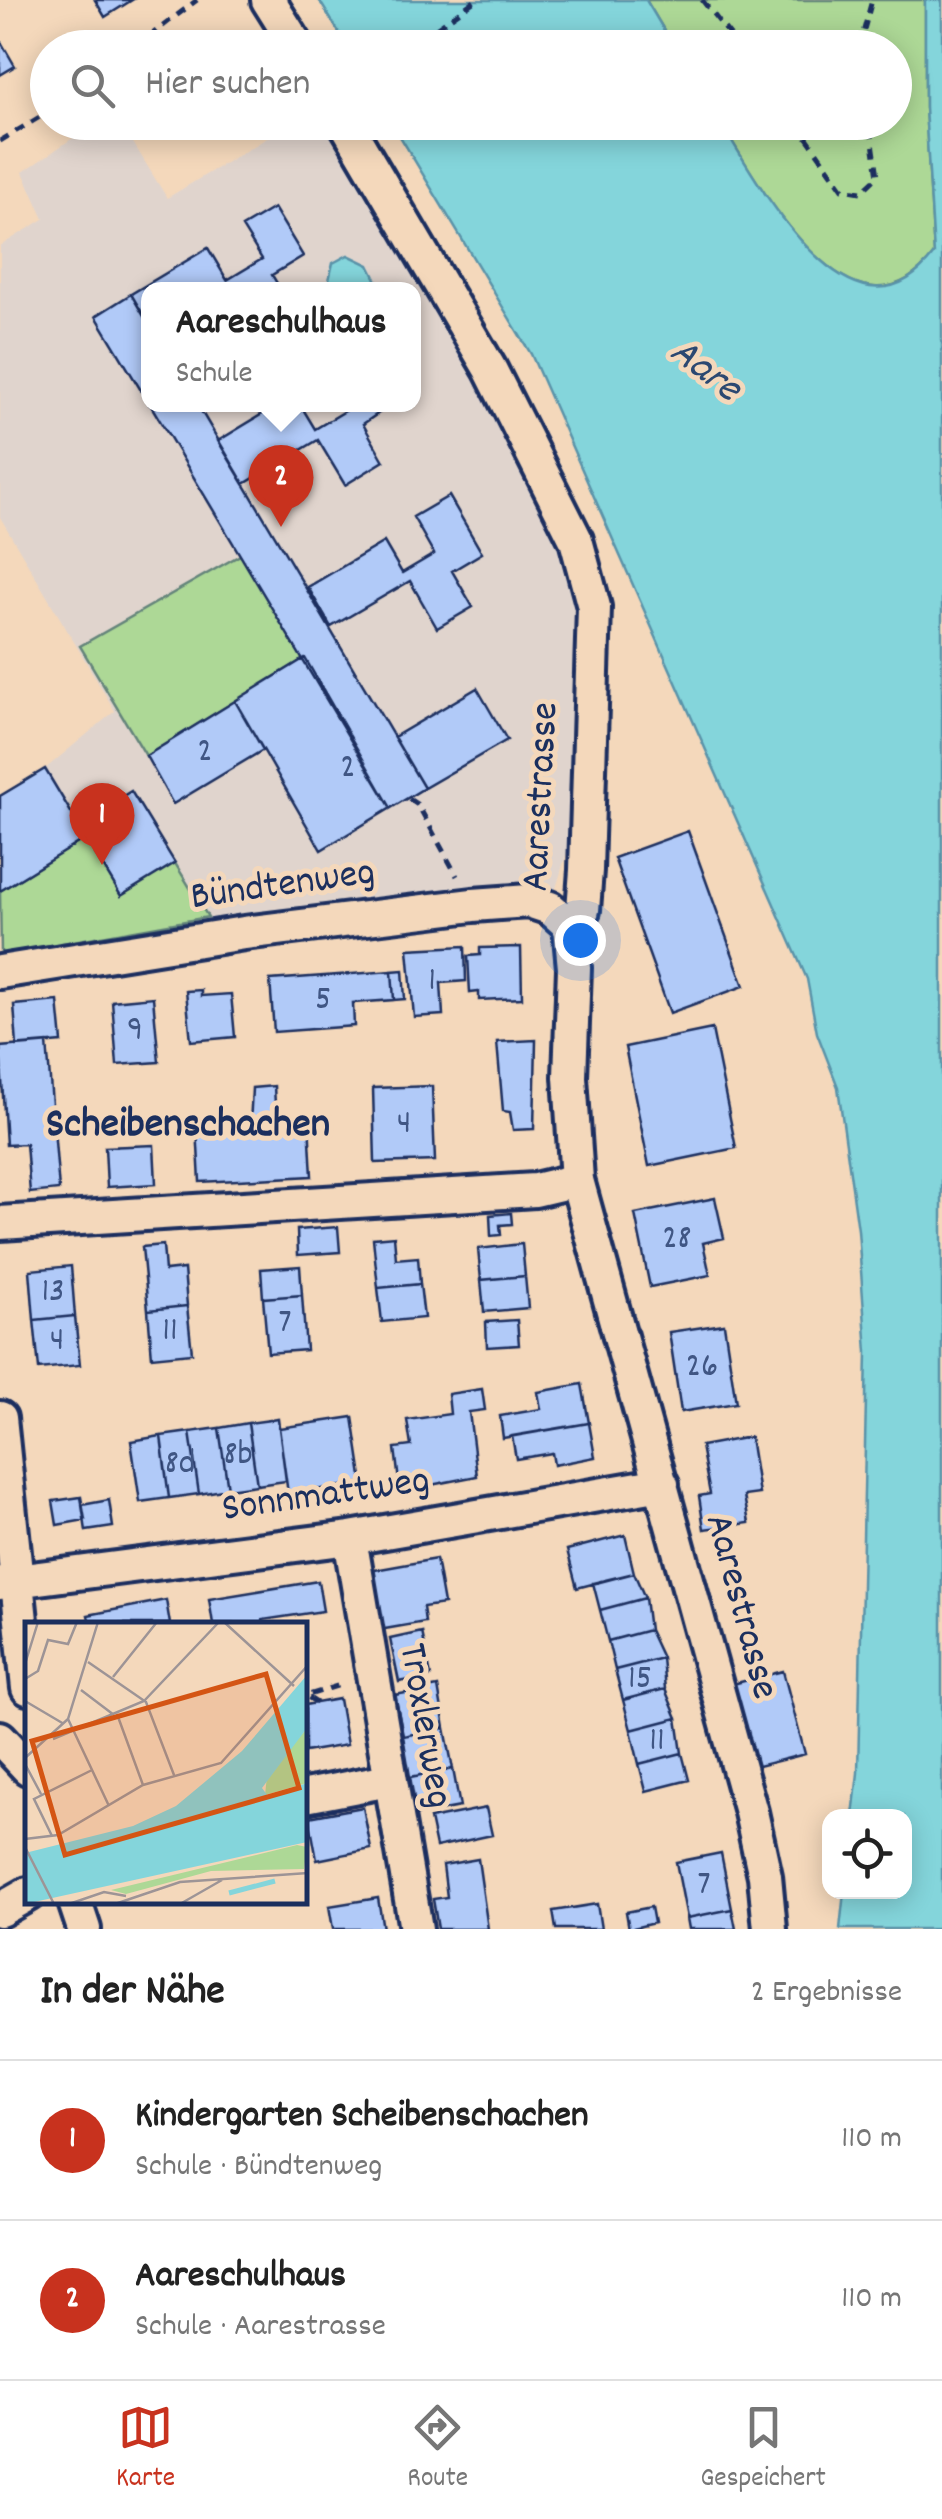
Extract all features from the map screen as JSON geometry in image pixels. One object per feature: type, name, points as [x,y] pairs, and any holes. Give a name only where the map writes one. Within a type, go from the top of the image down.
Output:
[{"type":"street","points":[[268,0],[287,30]]},
{"type":"street","name":"Aarestrasse","points":[[356,140],[490,370],[576,540],[594,608],[583,910],[570,926],[574,968],[570,1077],[577,1180],[751,1812],[770,1929]]},
{"type":"street","name":"Bündtenweg","points":[[0,972],[244,933],[473,905],[528,902],[550,908],[570,926]]},
{"type":"street","points":[[0,1223],[535,1190],[577,1180]]},
{"type":"street","points":[[0,1418],[7,1582],[25,1673]]},
{"type":"street","name":"Sonnmattweg","points":[[7,1582],[350,1538],[662,1484]]},
{"type":"street","name":"Troxlerweg","points":[[350,1538],[370,1681],[416,1929]]},
{"type":"street","points":[[0,1738],[25,1765]]},
{"type":"street","points":[[308,1795],[388,1780]]},
{"type":"street","points":[[0,1910],[25,1896]]},
{"type":"street","points":[[77,1904],[84,1929]]},
{"type":"path","points":[[158,30],[197,0]]},
{"type":"path","points":[[433,30],[476,0]]},
{"type":"path","points":[[702,0],[726,30]]},
{"type":"path","points":[[864,30],[872,0]]},
{"type":"path","points":[[0,141],[30,123]]},
{"type":"path","points":[[809,140],[843,189],[861,192],[878,176],[873,140]]},
{"type":"path","points":[[409,799],[418,805],[473,905]]},
{"type":"path","points":[[308,1695],[334,1685],[370,1681]]},
{"type":"path","points":[[308,1697],[317,1703]]},
{"type":"shaded area","points":[[70,140],[131,140],[167,198],[264,140],[352,140],[561,538],[580,603],[574,829],[550,908],[0,972],[0,796],[45,769],[115,711],[0,517],[0,246],[44,219],[23,172]]},
{"type":"green space","points":[[646,0],[925,0],[925,107],[934,254],[903,281],[871,287],[841,275],[811,251],[783,219],[732,140],[912,140],[912,30],[664,30]]},
{"type":"green space","points":[[242,554],[305,658],[146,756],[80,646]]},
{"type":"green space","points":[[86,838],[175,863],[208,917],[1,954],[0,891]]},
{"type":"water","points":[[319,0],[646,0],[664,30],[338,30]]},
{"type":"water","name":"Aare","points":[[925,0],[942,0],[942,1929],[840,1929],[843,1899],[912,1899],[912,1809],[854,1809],[858,1773],[867,1352],[858,1230],[838,1087],[817,1033],[807,979],[531,354],[402,140],[731,140],[783,219],[811,251],[841,275],[872,287],[903,282],[934,254],[925,107]]},
{"type":"water","points":[[348,255],[369,265],[378,282],[329,282],[333,263]]},
{"type":"building","points":[[95,0],[132,0],[105,17]]},
{"type":"building","points":[[0,40],[15,66],[0,75]]},
{"type":"building","points":[[274,208],[303,256],[272,275],[276,282],[151,282],[208,248],[227,280],[262,259],[242,227]]},
{"type":"building","points":[[141,288],[141,311],[131,294]]},
{"type":"building","points":[[131,294],[141,311],[141,390],[96,316]]},
{"type":"building","points":[[155,412],[202,412],[424,788],[391,808]]},
{"type":"building","points":[[266,412],[305,412],[315,429],[343,412],[380,412],[363,424],[384,461],[345,485],[318,440],[244,484],[218,441]]},
{"type":"building","points":[[449,496],[482,553],[452,571],[473,607],[437,628],[410,581],[331,627],[308,587],[384,542],[402,573],[434,554],[413,517]]},
{"type":"building","points":[[305,658],[391,808],[321,850],[235,701]]},
{"type":"building","points":[[477,688],[507,740],[424,788],[394,737]]},
{"type":"building","points":[[235,701],[263,750],[173,804],[146,756]]},
{"type":"building","points":[[45,769],[78,824],[131,791],[175,863],[121,896],[86,838],[0,891],[0,796]]},
{"type":"building","points":[[688,831],[744,986],[670,1013],[614,858]]},
{"type":"building","points":[[465,946],[466,981],[441,983],[443,1015],[414,1017],[408,949]]},
{"type":"building","points":[[521,947],[522,998],[479,1000],[479,992],[470,993],[468,956],[480,955],[480,948]]},
{"type":"building","points":[[403,970],[405,999],[394,1000],[392,971]]},
{"type":"building","points":[[392,971],[394,1000],[353,1003],[354,1026],[274,1032],[270,980]]},
{"type":"building","points":[[201,990],[201,996],[231,994],[235,1037],[191,1041],[186,991]]},
{"type":"building","points":[[153,997],[159,1062],[117,1065],[112,1001]]},
{"type":"building","points":[[58,1001],[62,1042],[17,1046],[14,1005]]},
{"type":"building","points":[[712,1029],[736,1148],[649,1166],[625,1047]]},
{"type":"building","points":[[536,1040],[534,1129],[513,1130],[510,1112],[503,1111],[497,1042]]},
{"type":"building","points":[[47,1043],[59,1190],[30,1193],[26,1144],[6,1145],[0,1047]]},
{"type":"building","points":[[274,1086],[276,1124],[309,1122],[312,1176],[200,1182],[197,1128],[250,1125],[252,1088]]},
{"type":"building","points":[[432,1086],[435,1161],[375,1163],[373,1088]]},
{"type":"building","points":[[154,1145],[156,1184],[107,1187],[105,1147]]},
{"type":"building","points":[[715,1198],[724,1238],[703,1243],[710,1275],[650,1287],[635,1214]]},
{"type":"building","points":[[511,1213],[512,1224],[500,1225],[501,1235],[491,1236],[490,1215]]},
{"type":"building","points":[[338,1227],[340,1252],[298,1255],[297,1230]]},
{"type":"building","points":[[394,1236],[396,1259],[418,1257],[420,1284],[378,1288],[373,1238]]},
{"type":"building","points":[[522,1244],[525,1276],[481,1280],[478,1249]]},
{"type":"building","points":[[163,1245],[165,1271],[184,1269],[187,1306],[148,1310],[142,1247]]},
{"type":"building","points":[[71,1266],[75,1316],[34,1320],[30,1270]]},
{"type":"building","points":[[300,1266],[302,1295],[263,1298],[261,1269]]},
{"type":"building","points":[[525,1276],[528,1308],[484,1312],[481,1280]]},
{"type":"building","points":[[420,1284],[424,1318],[382,1322],[378,1288]]},
{"type":"building","points":[[302,1295],[306,1350],[268,1353],[263,1298]]},
{"type":"building","points":[[187,1306],[192,1353],[152,1357],[148,1310]]},
{"type":"building","points":[[75,1316],[80,1365],[39,1369],[34,1320]]},
{"type":"building","points":[[517,1320],[519,1345],[487,1347],[486,1322]]},
{"type":"building","points":[[724,1324],[736,1403],[681,1412],[669,1332]]},
{"type":"building","points":[[582,1384],[589,1423],[503,1438],[500,1416],[541,1409],[538,1392]]},
{"type":"building","points":[[482,1389],[485,1410],[469,1412],[477,1476],[400,1491],[395,1448],[411,1446],[407,1420],[450,1414],[448,1394]]},
{"type":"building","points":[[353,1417],[363,1483],[288,1494],[279,1428]]},
{"type":"building","points":[[278,1419],[286,1481],[257,1485],[248,1423]]},
{"type":"building","points":[[248,1423],[257,1485],[228,1489],[219,1428]]},
{"type":"building","points":[[589,1423],[595,1457],[554,1465],[552,1453],[516,1459],[512,1436]]},
{"type":"building","points":[[219,1428],[228,1489],[199,1494],[190,1432]]},
{"type":"building","points":[[190,1432],[199,1494],[169,1498],[161,1436]]},
{"type":"building","points":[[161,1436],[169,1498],[140,1502],[131,1441]]},
{"type":"building","points":[[750,1437],[759,1494],[744,1496],[749,1523],[704,1529],[699,1496],[710,1494],[701,1446]]},
{"type":"building","points":[[81,1497],[85,1520],[57,1525],[53,1501]]},
{"type":"building","points":[[109,1500],[113,1527],[86,1531],[82,1505]]},
{"type":"building","points":[[625,1535],[634,1573],[577,1588],[567,1550]]},
{"type":"building","points":[[436,1559],[444,1604],[423,1607],[425,1622],[379,1630],[369,1571]]},
{"type":"building","points":[[634,1573],[645,1598],[600,1610],[593,1583]]},
{"type":"building","points":[[318,1581],[323,1611],[264,1622],[213,1622],[209,1599]]},
{"type":"building","points":[[645,1598],[649,1630],[608,1641],[600,1610]]},
{"type":"building","points":[[166,1600],[170,1622],[90,1622],[88,1615]]},
{"type":"building","points":[[649,1630],[662,1658],[615,1670],[608,1641]]},
{"type":"building","points":[[422,1632],[431,1676],[399,1682],[390,1639]]},
{"type":"building","points":[[662,1658],[665,1689],[623,1700],[615,1670]]},
{"type":"building","points":[[783,1671],[805,1754],[750,1768],[729,1685]]},
{"type":"building","points":[[438,1687],[445,1728],[403,1736],[395,1695]]},
{"type":"building","points":[[665,1689],[677,1718],[631,1730],[623,1700]]},
{"type":"building","points":[[339,1699],[347,1745],[308,1752],[308,1704]]},
{"type":"building","points":[[677,1718],[682,1753],[639,1764],[631,1730]]},
{"type":"building","points":[[445,1728],[453,1769],[410,1777],[403,1736]]},
{"type":"building","points":[[682,1753],[689,1780],[646,1791],[639,1764]]},
{"type":"building","points":[[453,1769],[460,1807],[417,1815],[410,1777]]},
{"type":"building","points":[[363,1807],[371,1849],[317,1860],[309,1817]]},
{"type":"building","points":[[486,1808],[492,1835],[436,1847],[430,1819]]},
{"type":"building","points":[[721,1853],[732,1909],[687,1918],[676,1862]]},
{"type":"building","points":[[478,1859],[488,1929],[438,1929],[433,1899],[447,1897],[443,1865]]},
{"type":"building","points":[[378,1898],[383,1929],[333,1929],[329,1906]]},
{"type":"building","points":[[597,1904],[601,1929],[556,1929],[553,1911]]},
{"type":"building","points":[[651,1907],[654,1923],[629,1929],[626,1912]]},
{"type":"building","points":[[732,1909],[736,1929],[689,1929],[687,1918]]},
{"type":"place","name":"Aareschulhaus","points":[[281,527]]},
{"type":"place","name":"Kindergarten Scheibenschachen","points":[[102,865]]},
{"type":"district","name":"Scheibenschachen","points":[[188,1127]]}]
